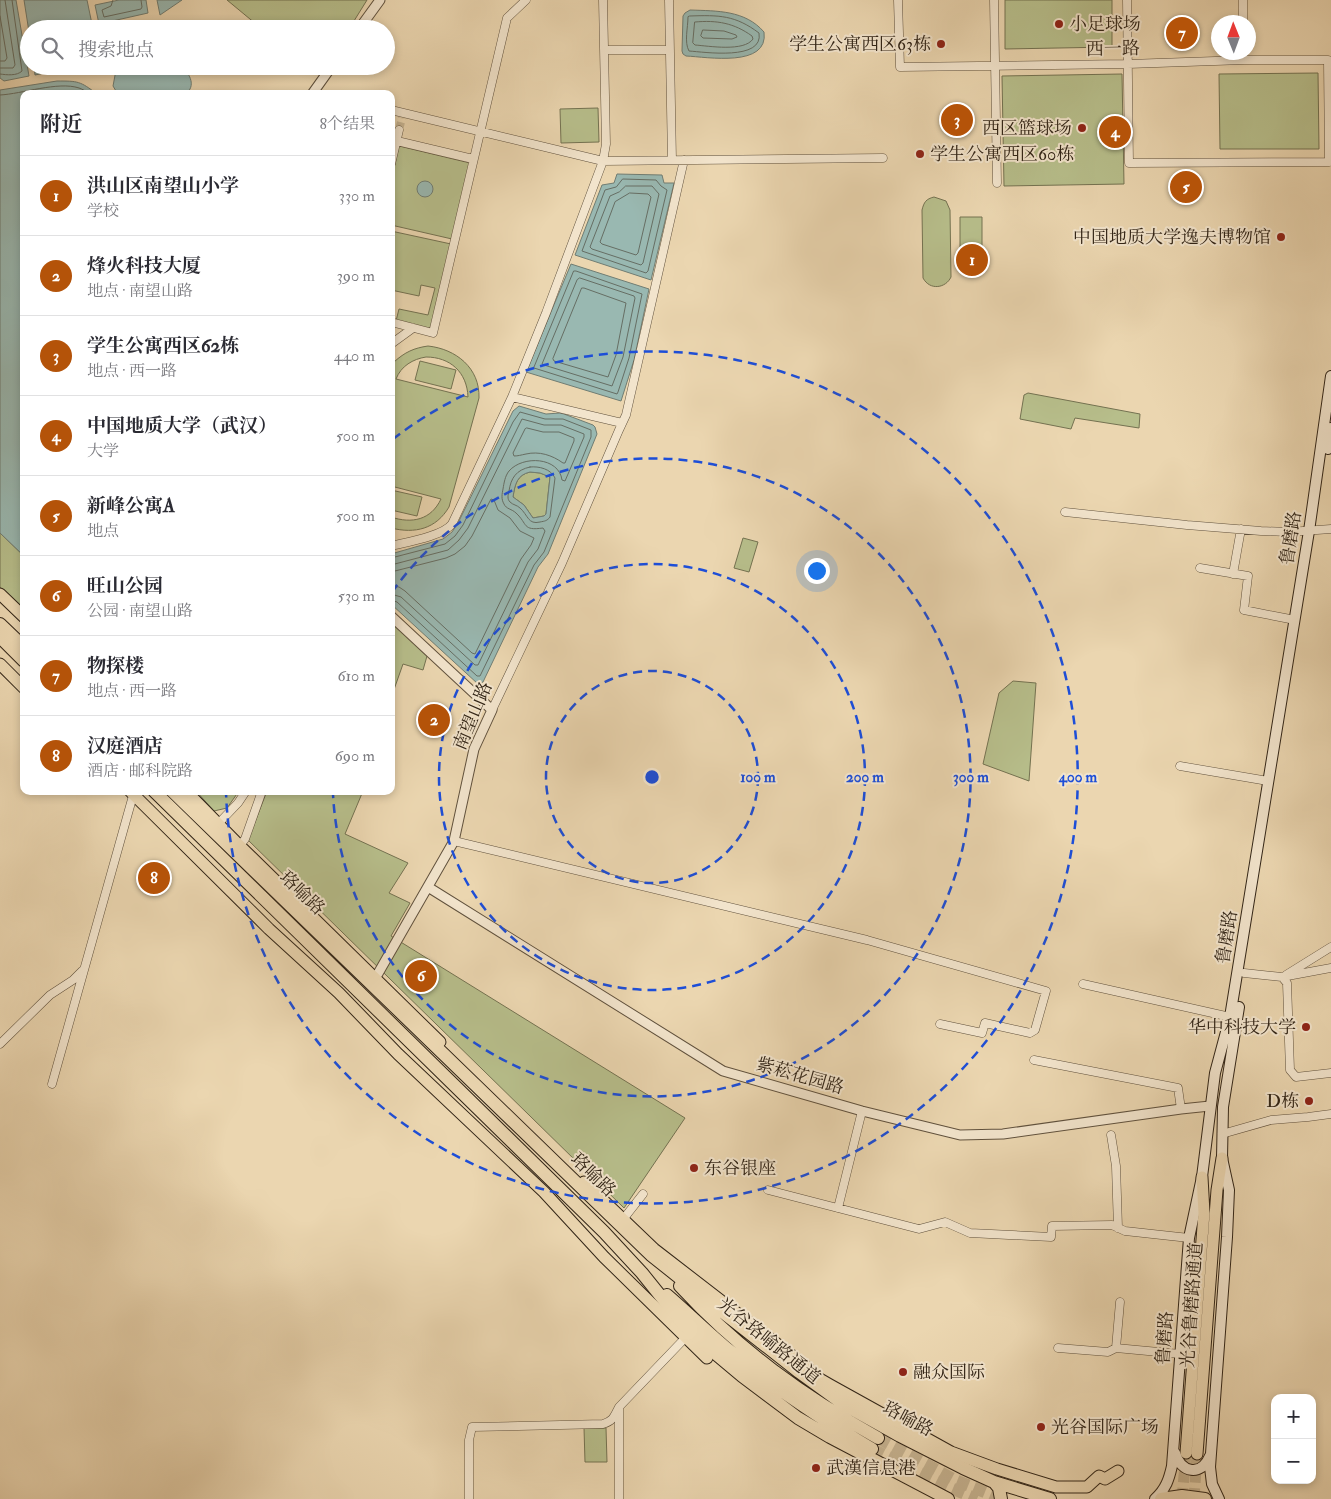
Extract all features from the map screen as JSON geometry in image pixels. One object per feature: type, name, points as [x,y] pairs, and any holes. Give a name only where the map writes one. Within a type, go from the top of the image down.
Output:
[{"type":"highway","points":[[0,624],[20,643]]},
{"type":"highway","points":[[0,637],[20,657]]},
{"type":"highway","name":"珞喻路","points":[[158,795],[604,1232],[642,1273],[688,1335],[798,1418],[830,1437],[948,1499]]},
{"type":"highway","name":"珞喻路","points":[[177,795],[215,826],[621,1221],[651,1255],[799,1372],[843,1404],[963,1468],[994,1482],[1050,1499]]},
{"type":"highway","name":"光谷珞喻路通道","points":[[642,1273],[730,1351],[771,1383],[840,1430],[875,1444],[768,1368],[741,1346],[704,1313],[651,1255]]},
{"type":"highway","points":[[994,1482],[1000,1488],[1001,1499]]},
{"type":"highway","points":[[1161,1499],[1182,1496],[1205,1499]]},
{"type":"main road","name":"鲁磨路","points":[[1219,1499],[1212,1484],[1210,1456],[1229,1190],[1222,1158],[1223,1107],[1312,530],[1331,376]]},
{"type":"main road","name":"鲁磨路","points":[[1155,1499],[1162,1493],[1168,1483],[1172,1466],[1186,1452],[1180,1354],[1189,1238],[1202,1177],[1215,1072],[1230,1017],[1295,620],[1331,428]]},
{"type":"main road","points":[[0,594],[20,613]]},
{"type":"main road","points":[[0,664],[20,684]]},
{"type":"main road","points":[[135,795],[398,1054],[544,1192],[604,1257],[688,1335],[707,1358]]},
{"type":"main road","points":[[189,795],[215,826]]},
{"type":"main road","name":"光谷鲁磨路通道","points":[[1186,1452],[1222,1158]]},
{"type":"main road","name":"光谷鲁磨路通道","points":[[1186,1452],[1204,1213],[1202,1177]]},
{"type":"main road","points":[[621,1221],[654,1249],[808,1368],[811,1374],[951,1452],[997,1469],[1056,1487],[1087,1487],[1099,1476],[1106,1479],[1118,1471]]},
{"type":"main road","points":[[1186,1452],[1179,1463],[1190,1470],[1202,1467],[1210,1456]]},
{"type":"street","points":[[366,20],[380,0]]},
{"type":"street","points":[[395,323],[433,332],[507,18],[526,0]]},
{"type":"street","points":[[395,545],[449,528],[459,512],[512,397],[604,161],[606,144],[602,0]]},
{"type":"street","points":[[669,0],[672,160]]},
{"type":"street","name":"西一路","points":[[898,0],[900,67],[1128,64],[1211,58]]},
{"type":"street","points":[[994,0],[997,183]]},
{"type":"street","points":[[1127,0],[1129,163],[1329,162],[1330,108]]},
{"type":"street","points":[[1243,0],[1244,15]]},
{"type":"street","points":[[604,50],[670,50]]},
{"type":"street","name":"西一路","points":[[1256,57],[1328,60],[1330,108]]},
{"type":"street","points":[[315,90],[326,75]]},
{"type":"street","points":[[395,112],[604,161],[883,158]]},
{"type":"street","points":[[395,149],[399,130]]},
{"type":"street","points":[[397,141],[474,159]]},
{"type":"street","name":"南望山路","points":[[373,981],[454,841],[474,749],[562,563],[626,415],[684,160]]},
{"type":"street","points":[[395,341],[413,328]]},
{"type":"street","points":[[512,397],[620,426]]},
{"type":"street","points":[[1065,512],[1241,529],[1289,532],[1331,529]]},
{"type":"street","points":[[1233,574],[1241,529]]},
{"type":"street","points":[[1200,568],[1248,576],[1244,610],[1295,620]]},
{"type":"street","points":[[395,620],[492,710]]},
{"type":"street","points":[[1180,766],[1268,782]]},
{"type":"street","points":[[52,1084],[131,795]]},
{"type":"street","points":[[190,851],[234,807],[243,795]]},
{"type":"street","points":[[215,875],[237,849],[249,828],[261,795]]},
{"type":"street","points":[[454,841],[867,940],[1046,991],[1035,1030],[1030,1033],[985,1023],[982,1033],[940,1024]]},
{"type":"street","name":"紫菘花园路","points":[[428,887],[724,1071],[862,1112],[952,1134],[968,1136],[1003,1134],[1210,1106]]},
{"type":"street","points":[[1282,977],[1331,946]]},
{"type":"street","points":[[1244,973],[1282,977],[1331,968]]},
{"type":"street","points":[[0,1044],[50,995],[73,980],[83,970]]},
{"type":"street","points":[[1282,977],[1287,983],[1290,1070],[1296,1078],[1331,1073]]},
{"type":"street","points":[[1083,984],[1230,1017]]},
{"type":"street","points":[[1034,1060],[1178,1088],[1181,1109]]},
{"type":"street","points":[[838,1208],[862,1112]]},
{"type":"street","points":[[1222,1134],[1271,1120],[1308,1118],[1331,1114]]},
{"type":"street","points":[[1111,1135],[1116,1166],[1118,1228]]},
{"type":"street","points":[[768,1190],[919,1229],[945,1222],[970,1233],[1051,1237],[1052,1226],[1112,1225],[1125,1231],[1189,1238]]},
{"type":"street","points":[[621,1221],[643,1194]]},
{"type":"street","points":[[1116,1348],[1120,1302]]},
{"type":"street","points":[[469,1499],[469,1440],[472,1428],[603,1424],[610,1422],[619,1408],[688,1335]]},
{"type":"street","points":[[1058,1348],[1108,1352],[1116,1348],[1180,1354]]},
{"type":"street","points":[[619,1408],[619,1499]]},
{"type":"green space","points":[[227,0],[367,0],[355,20],[251,20]]},
{"type":"green space","name":"小足球场","points":[[1005,0],[1112,0],[1112,47],[1005,49]]},
{"type":"green space","points":[[1318,73],[1319,149],[1220,149],[1219,74]]},
{"type":"green space","points":[[1122,74],[1124,184],[1004,186],[1002,76]]},
{"type":"green space","points":[[598,108],[599,142],[561,143],[560,109]]},
{"type":"green space","points":[[399,146],[470,163],[452,239],[395,226],[395,163]]},
{"type":"green space","points":[[934,197],[946,201],[950,210],[951,277],[946,284],[938,287],[930,285],[923,278],[922,210],[926,201]]},
{"type":"green space","points":[[960,217],[982,217],[982,268],[960,268]]},
{"type":"green space","points":[[395,232],[451,244],[431,329],[396,321],[399,309],[428,315],[435,288],[421,285],[419,296],[395,291]]},
{"type":"green space","points":[[428,346],[448,351],[457,356],[471,369],[478,387],[479,398],[449,507],[431,525],[416,530],[400,530],[395,529],[395,518],[413,520],[426,516],[432,512],[441,499],[395,487],[395,361],[414,349]],"holes":[[[426,357],[450,363],[461,373],[467,388],[468,397],[396,379],[401,370],[412,361]]]},
{"type":"green space","points":[[420,361],[456,370],[451,389],[415,380]]},
{"type":"green space","points":[[1028,393],[1140,414],[1139,428],[1075,418],[1071,429],[1020,419],[1024,395]]},
{"type":"green space","points":[[530,472],[550,477],[546,514],[544,516],[533,518],[524,505],[513,497],[519,478]]},
{"type":"green space","points":[[395,491],[422,497],[417,516],[395,511]]},
{"type":"green space","points":[[0,533],[20,552],[20,605],[0,587]]},
{"type":"green space","points":[[743,538],[758,542],[749,572],[734,568]]},
{"type":"green space","points":[[395,625],[427,656],[423,670],[403,664],[395,687]]},
{"type":"green space","points":[[1013,681],[1036,683],[1029,781],[983,764],[999,693]]},
{"type":"green space","points":[[200,795],[236,795],[227,808],[214,811]]},
{"type":"green space","points":[[265,795],[361,795],[345,834],[408,863],[389,893],[410,903],[391,936],[685,1118],[624,1208],[248,840]]},
{"type":"green space","points":[[584,1428],[606,1428],[607,1462],[585,1462]]},
{"type":"water","points":[[0,0],[16,0],[20,23],[20,75],[29,76],[4,81],[0,78]]},
{"type":"water","points":[[24,0],[87,0],[91,20],[27,20]]},
{"type":"water","points":[[119,0],[146,0],[148,13],[117,20],[98,20],[95,5]]},
{"type":"water","points":[[157,0],[182,0],[160,15]]},
{"type":"water","points":[[690,10],[730,13],[748,19],[764,32],[763,43],[757,51],[747,56],[721,58],[686,56],[682,51],[683,16]]},
{"type":"water","points":[[115,75],[189,75],[191,80],[190,90],[115,90],[113,86]]},
{"type":"water","points":[[57,81],[70,81],[87,86],[92,90],[20,90],[20,552],[0,533],[0,90]]},
{"type":"water","points":[[617,174],[662,175],[664,183],[674,183],[651,280],[575,255],[602,185],[614,183]]},
{"type":"water","points":[[422,181],[428,181],[433,186],[431,195],[422,197],[417,192],[417,186]]},
{"type":"water","points":[[571,264],[649,289],[634,360],[621,401],[526,372]]},
{"type":"water","points":[[519,406],[546,414],[564,414],[595,427],[597,434],[548,554],[538,567],[483,682],[478,684],[395,608],[395,553],[443,539],[452,532],[513,411]],"holes":[[[530,472],[550,477],[546,514],[533,518],[524,505],[513,497],[516,484],[522,475]]]},
{"type":"tunnel","points":[[399,130],[402,118]]},
{"type":"tunnel","points":[[878,1438],[955,1480],[1002,1499]]},
{"type":"tunnel","points":[[872,1449],[977,1499]]},
{"type":"tunnel","points":[[1182,1499],[1186,1453]]},
{"type":"tunnel","points":[[1194,1499],[1197,1454]]},
{"type":"place","name":"小足球场","points":[[1059,24]]},
{"type":"place","name":"物探楼","points":[[1182,33]]},
{"type":"place","name":"学生公寓西区63栋","points":[[941,44]]},
{"type":"place","name":"学生公寓西区62栋","points":[[957,120]]},
{"type":"place","name":"西区篮球场","points":[[1082,128]]},
{"type":"place","name":"中国地质大学（武汉）","points":[[1115,132]]},
{"type":"place","name":"学生公寓西区60栋","points":[[920,154]]},
{"type":"place","name":"新峰公寓A","points":[[1186,187]]},
{"type":"place","name":"中国地质大学逸夫博物馆","points":[[1281,237]]},
{"type":"place","name":"洪山区南望山小学","points":[[972,260]]},
{"type":"place","name":"烽火科技大厦","points":[[434,720]]},
{"type":"place","name":"汉庭酒店","points":[[154,878]]},
{"type":"place","name":"旺山公园","points":[[421,976]]},
{"type":"place","name":"华中科技大学","points":[[1306,1027]]},
{"type":"place","name":"D栋","points":[[1309,1101]]},
{"type":"place","name":"东谷银座","points":[[694,1168]]},
{"type":"place","name":"融众国际","points":[[903,1372]]},
{"type":"place","name":"光谷国际广场","points":[[1041,1427]]},
{"type":"place","name":"武漢信息港","points":[[816,1468]]}]
